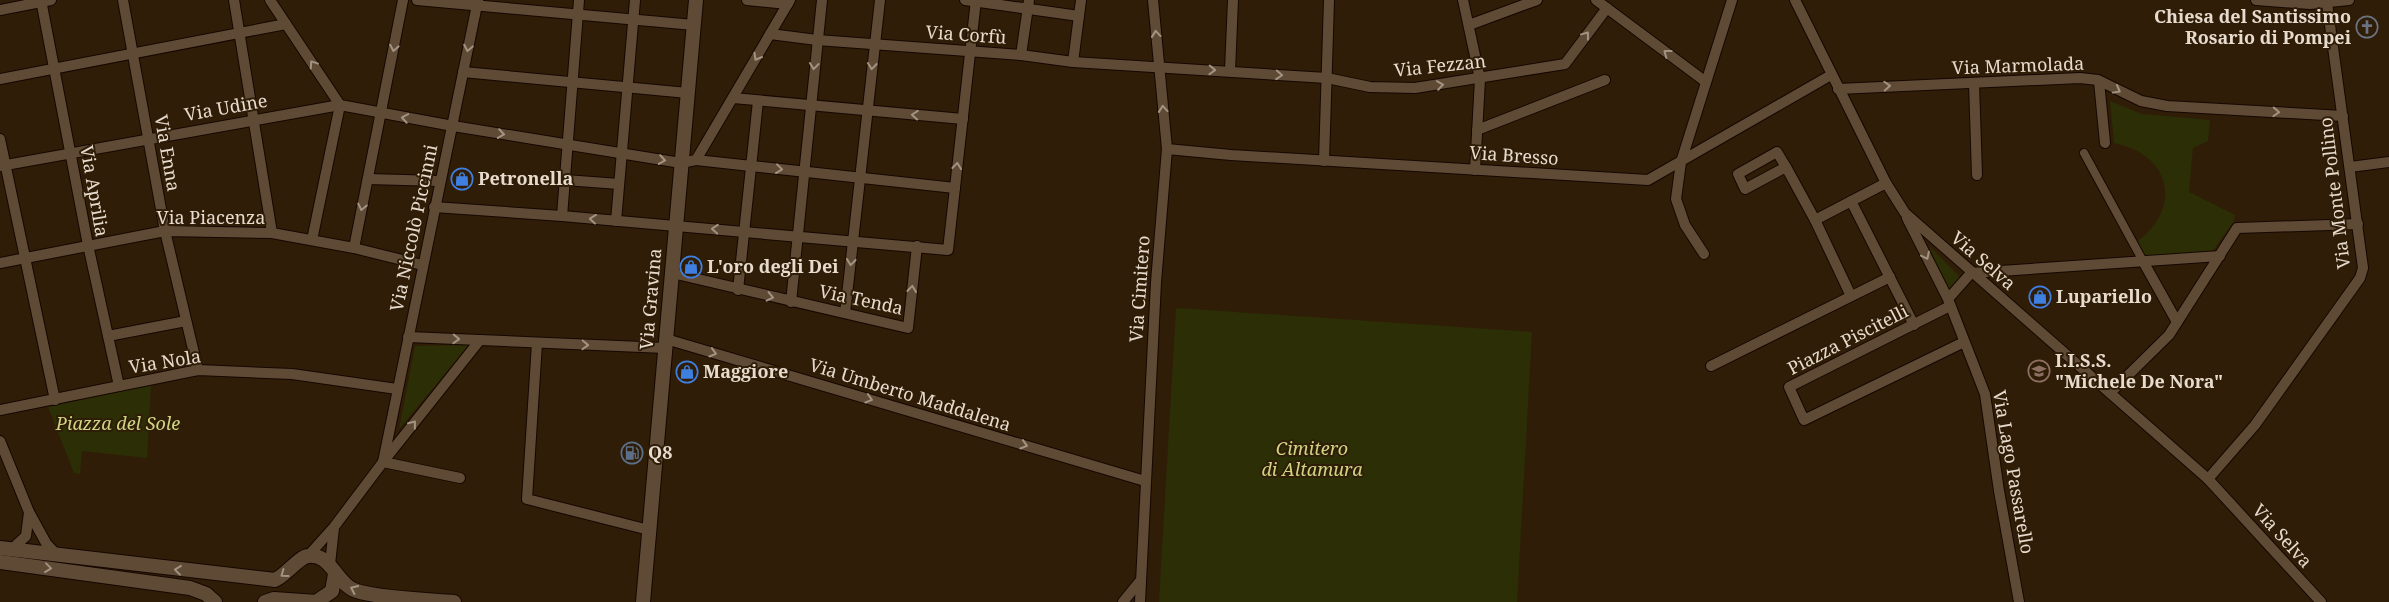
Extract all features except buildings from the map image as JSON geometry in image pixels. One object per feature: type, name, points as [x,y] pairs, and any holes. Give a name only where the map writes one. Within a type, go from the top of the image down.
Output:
[{"type":"main road","name":"Via Gravina","points":[[643,602],[696,0]]},
{"type":"main road","points":[[6,549],[275,580],[285,575],[301,559],[308,556],[317,556],[350,588],[360,592],[454,602]]},
{"type":"main road","points":[[0,562],[190,588],[214,600],[216,586],[226,575]]},
{"type":"main road","points":[[266,602],[274,599],[317,602],[332,591],[332,569]]},
{"type":"street","name":"Via Enna","points":[[123,0],[165,231],[198,370]]},
{"type":"street","points":[[234,0],[272,233]]},
{"type":"street","points":[[270,0],[340,105],[382,114],[682,163],[696,160],[955,188]]},
{"type":"street","points":[[354,248],[403,0]]},
{"type":"street","points":[[417,0],[477,3],[694,25]]},
{"type":"street","points":[[562,216],[579,0]]},
{"type":"street","points":[[616,221],[635,0]]},
{"type":"street","points":[[696,160],[789,2],[753,0]]},
{"type":"street","points":[[791,302],[816,40],[822,0]]},
{"type":"street","points":[[845,313],[880,0]]},
{"type":"street","points":[[965,0],[1029,4],[1079,16]]},
{"type":"street","points":[[1073,62],[1081,0]]},
{"type":"street","name":"Via Cimitero","points":[[1140,602],[1156,282],[1167,149],[1154,0]]},
{"type":"street","points":[[1230,71],[1233,0]]},
{"type":"street","points":[[1324,161],[1329,0]]},
{"type":"street","points":[[1463,0],[1480,79],[1475,170]]},
{"type":"street","points":[[1469,24],[1537,0]]},
{"type":"street","points":[[1704,254],[1685,225],[1676,199],[1681,162],[1732,0]]},
{"type":"street","name":"Via Selva","points":[[1795,0],[1886,183],[1905,213],[1971,273],[2208,479],[2322,602]]},
{"type":"street","points":[[2256,0],[2294,2],[2349,0]]},
{"type":"street","points":[[0,10],[45,1]]},
{"type":"street","name":"Via Aprilia","points":[[45,1],[54,68],[88,245],[119,386]]},
{"type":"street","points":[[434,207],[562,216],[948,250],[976,1]]},
{"type":"street","name":"Via Monte Pollino","points":[[2208,479],[2255,425],[2360,278],[2363,268],[2327,2]]},
{"type":"street","name":"Via Niccolò Piccinni","points":[[383,462],[477,3]]},
{"type":"street","points":[[1605,3],[1706,82]]},
{"type":"street","name":"Via Fezzan","points":[[1159,68],[1327,78],[1370,87],[1415,88],[1480,79],[1565,64],[1605,3]]},
{"type":"street","points":[[1021,55],[1029,4]]},
{"type":"street","points":[[0,79],[133,55],[286,24]]},
{"type":"street","name":"Via Corfù","points":[[770,34],[816,40],[1021,55],[1073,62],[1159,68]]},
{"type":"street","points":[[463,72],[688,93]]},
{"type":"street","name":"Via Bresso","points":[[1167,149],[1324,161],[1641,180],[1655,177],[1831,75]]},
{"type":"street","name":"Via Marmolada","points":[[1838,89],[2080,78],[2100,81],[2141,101],[2167,106],[2343,116]]},
{"type":"street","points":[[1477,130],[1605,80]]},
{"type":"street","points":[[2100,81],[2105,143]]},
{"type":"street","points":[[1974,82],[1977,175]]},
{"type":"street","points":[[732,98],[867,112],[963,119]]},
{"type":"street","points":[[738,290],[758,101]]},
{"type":"street","points":[[312,240],[340,105]]},
{"type":"street","name":"Via Udine","points":[[2,166],[148,138],[340,105]]},
{"type":"street","points":[[0,139],[2,166],[25,258],[55,400]]},
{"type":"street","points":[[2084,153],[2177,322]]},
{"type":"street","points":[[2350,167],[2389,162]]},
{"type":"street","points":[[1786,167],[1815,220],[1851,296]]},
{"type":"street","points":[[368,179],[440,181]]},
{"type":"street","points":[[564,180],[619,184]]},
{"type":"street","points":[[1815,220],[1886,183]]},
{"type":"street","points":[[1851,201],[1914,325]]},
{"type":"street","name":"Via Lago Passarello","points":[[1905,213],[1949,303],[1985,394],[1989,410],[1999,491],[2020,602]]},
{"type":"street","points":[[2110,393],[2169,335],[2237,228],[2245,226],[2358,224]]},
{"type":"street","name":"Via Piacenza","points":[[0,263],[165,231],[272,233],[354,248],[422,265]]},
{"type":"street","name":"Via Tenda","points":[[672,273],[738,290],[908,328],[917,246]]},
{"type":"street","points":[[1949,303],[1971,273],[2144,263],[2220,256]]},
{"type":"street","points":[[1711,366],[1890,277]]},
{"type":"street","name":"Piazza Piscitelli","points":[[1949,303],[1914,325],[1789,387],[1804,420],[1964,342]]},
{"type":"street","points":[[108,336],[186,321]]},
{"type":"street","name":"Via Umberto Maddalena","points":[[408,338],[537,343],[666,343],[1145,481]]},
{"type":"street","points":[[308,556],[334,527],[480,340]]},
{"type":"street","points":[[537,343],[527,499],[649,530]]},
{"type":"street","name":"Via Nola","points":[[0,410],[198,370],[292,374],[397,389]]},
{"type":"street","points":[[0,441],[30,512],[46,543],[56,554]]},
{"type":"street","points":[[383,462],[460,478]]},
{"type":"street","points":[[6,549],[26,536],[30,512]]},
{"type":"street","points":[[332,569],[334,527]]},
{"type":"street","points":[[1124,602],[1141,580]]},
{"type":"green space","points":[[2110,101],[2142,114],[2210,120],[2208,141],[2193,148],[2189,192],[2235,215],[2234,221],[2212,252],[2141,257],[2134,244],[2150,230],[2160,216],[2165,200],[2165,185],[2159,171],[2149,159],[2134,149],[2114,143]]},
{"type":"green space","points":[[1929,246],[1960,277],[1948,290]]},
{"type":"green space","name":"Cimitero di Altamura","points":[[1176,308],[1532,332],[1517,602],[1159,602]]},
{"type":"green space","points":[[469,345],[399,429],[415,346]]},
{"type":"green space","name":"Piazza del Sole","points":[[151,385],[147,458],[82,451],[80,474],[74,473],[48,407]]},
{"type":"place","name":"Chiesa del Santissimo Rosario di Pompei","points":[[2367,27]]},
{"type":"place","name":"Petronella","points":[[462,179]]},
{"type":"place","name":"L'oro degli Dei","points":[[691,267]]},
{"type":"place","name":"Lupariello","points":[[2040,297]]},
{"type":"place","name":"I.I.S.S. \"Michele De Nora\"","points":[[2039,371]]},
{"type":"place","name":"Maggiore","points":[[687,372]]},
{"type":"place","name":"Q8","points":[[632,453]]}]
